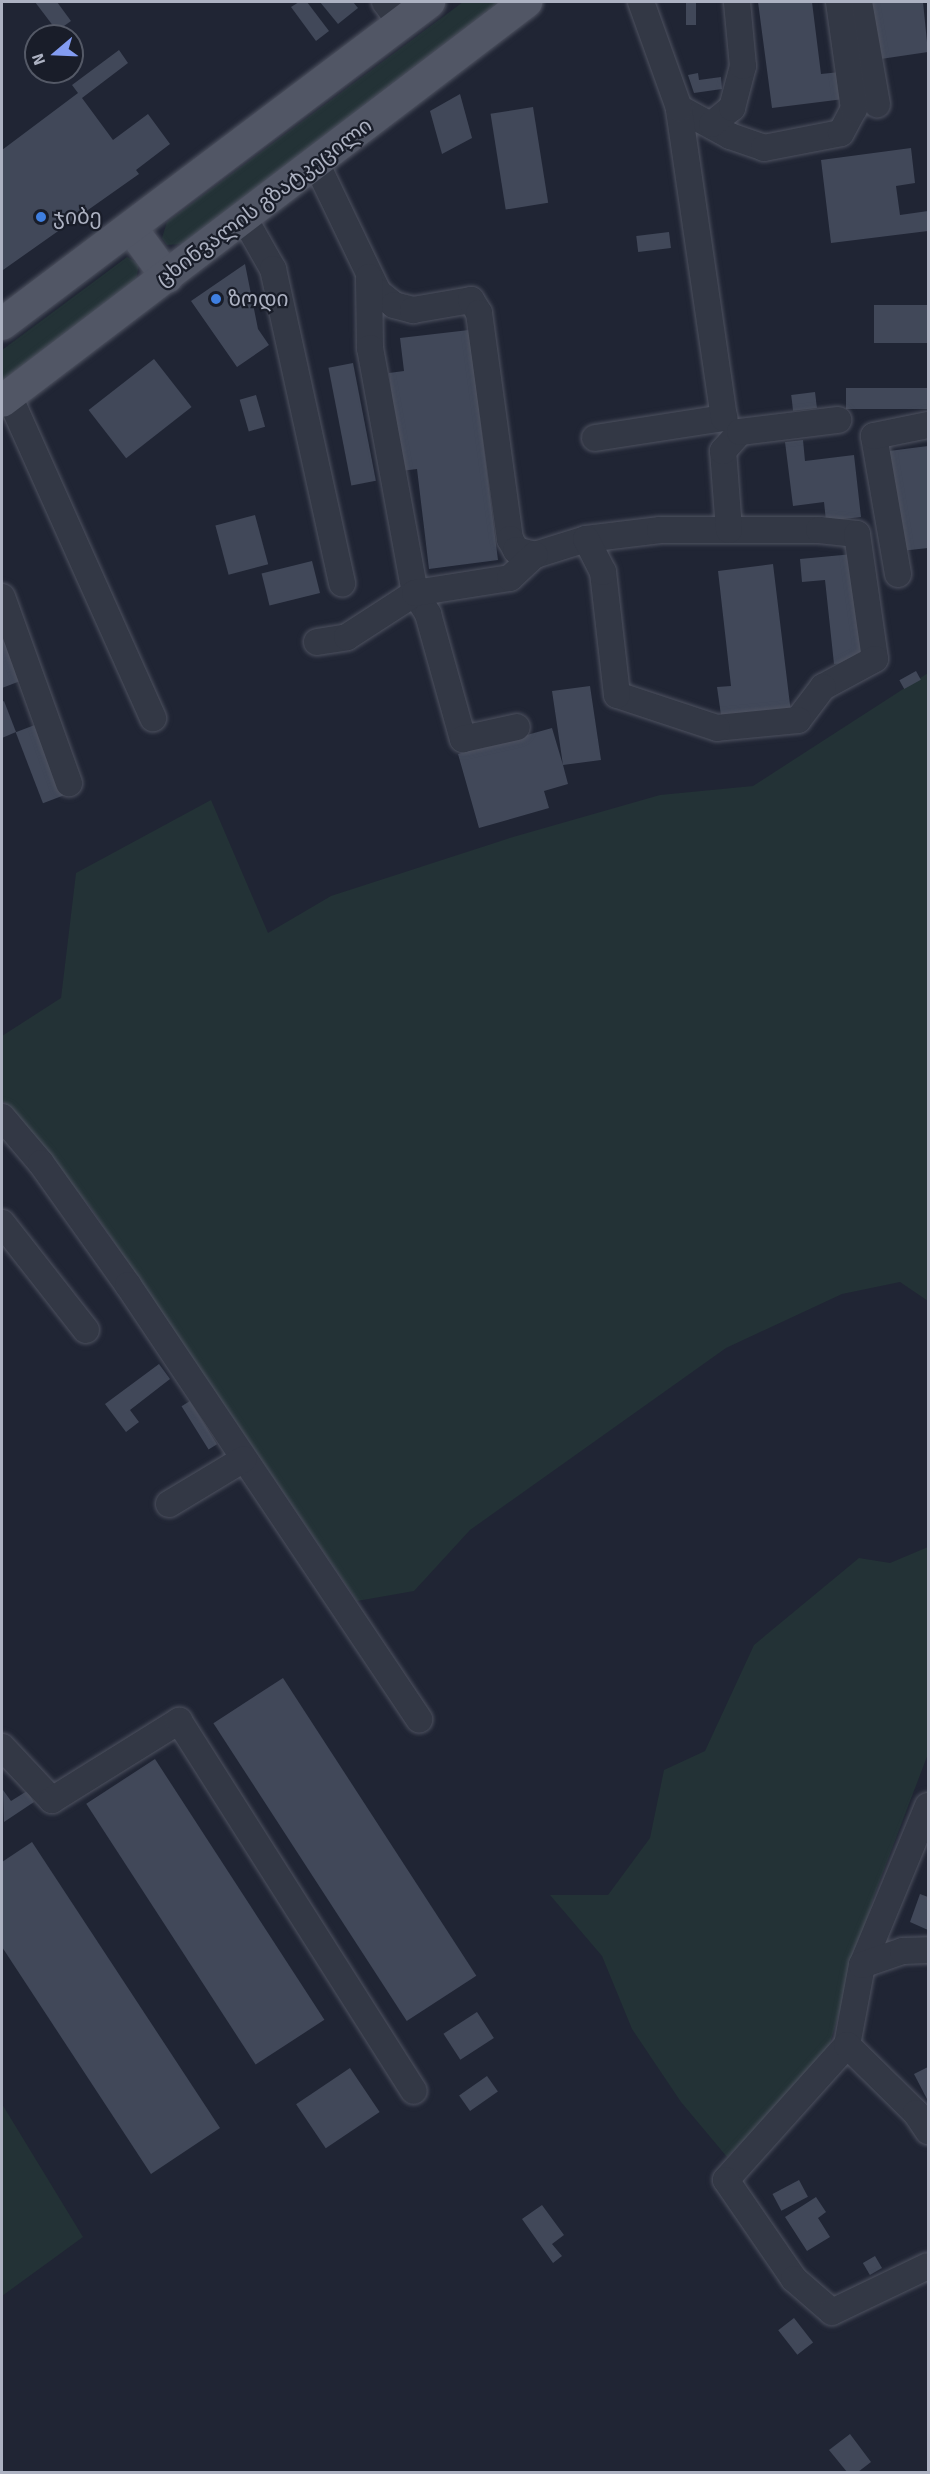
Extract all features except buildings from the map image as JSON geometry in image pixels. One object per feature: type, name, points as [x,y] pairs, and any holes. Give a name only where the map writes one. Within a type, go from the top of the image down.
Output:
[{"type":"main road","points":[[2,324],[140,222],[393,12],[429,2]]},
{"type":"main road","name":"ცხინვალის გზატკეცილი","points":[[5,398],[526,2]]},
{"type":"main road","points":[[140,222],[167,277]]},
{"type":"street","points":[[595,438],[724,418],[679,108],[641,2]]},
{"type":"street","points":[[712,124],[732,108],[743,66],[737,2]]},
{"type":"street","points":[[679,108],[712,124],[730,136],[765,148],[841,133],[854,109],[839,2]]},
{"type":"street","points":[[859,2],[877,104]]},
{"type":"street","points":[[316,163],[378,292],[394,305],[413,310],[471,300],[480,313],[510,539],[516,550],[535,555]]},
{"type":"street","points":[[244,218],[273,269],[342,584]]},
{"type":"street","points":[[369,277],[370,348],[415,592],[428,614],[463,739],[517,727]]},
{"type":"street","points":[[5,398],[153,718]]},
{"type":"street","points":[[729,530],[723,451],[740,432],[838,420]]},
{"type":"street","points":[[898,574],[874,436],[928,425]]},
{"type":"street","points":[[317,642],[347,637],[415,592],[510,578],[535,555],[586,539],[660,530],[819,530],[857,534],[875,659],[823,687],[798,720],[717,728],[617,695],[603,572],[586,539]]},
{"type":"street","points":[[2,597],[69,783]]},
{"type":"street","points":[[2,1117],[48,1172],[418,1719]]},
{"type":"street","points":[[2,1222],[86,1330]]},
{"type":"street","points":[[169,1504],[244,1459]]},
{"type":"street","points":[[2,1747],[52,1800],[179,1721],[414,2091]]},
{"type":"street","points":[[928,1806],[862,1965],[847,2045],[726,2180],[794,2278],[832,2312],[928,2266]]},
{"type":"street","points":[[862,1965],[903,1950],[928,1950]]},
{"type":"street","points":[[847,2045],[916,2113],[928,2132]]},
{"type":"shaded area","points":[[463,2],[499,2],[182,244],[167,245],[162,238],[167,222]]},
{"type":"shaded area","points":[[127,257],[139,264],[136,280],[2,381],[2,350]]},
{"type":"shaded area","points":[[928,673],[928,1301],[900,1282],[842,1294],[726,1348],[470,1530],[414,1591],[357,1601],[91,1208],[2,1100],[2,1036],[61,998],[76,873],[211,800],[268,933],[331,896],[513,837],[660,795],[753,786]]},
{"type":"shaded area","points":[[928,1547],[928,1754],[874,1896],[825,2060],[727,2157],[681,2102],[632,2029],[602,1956],[550,1895],[608,1895],[650,1838],[664,1770],[705,1751],[754,1645],[859,1558],[890,1563]]},
{"type":"shaded area","points":[[2,2104],[83,2237],[2,2296]]},
{"type":"place","name":"ჯიბე","points":[[41,217]]},
{"type":"place","name":"ზოდი","points":[[216,299]]}]
